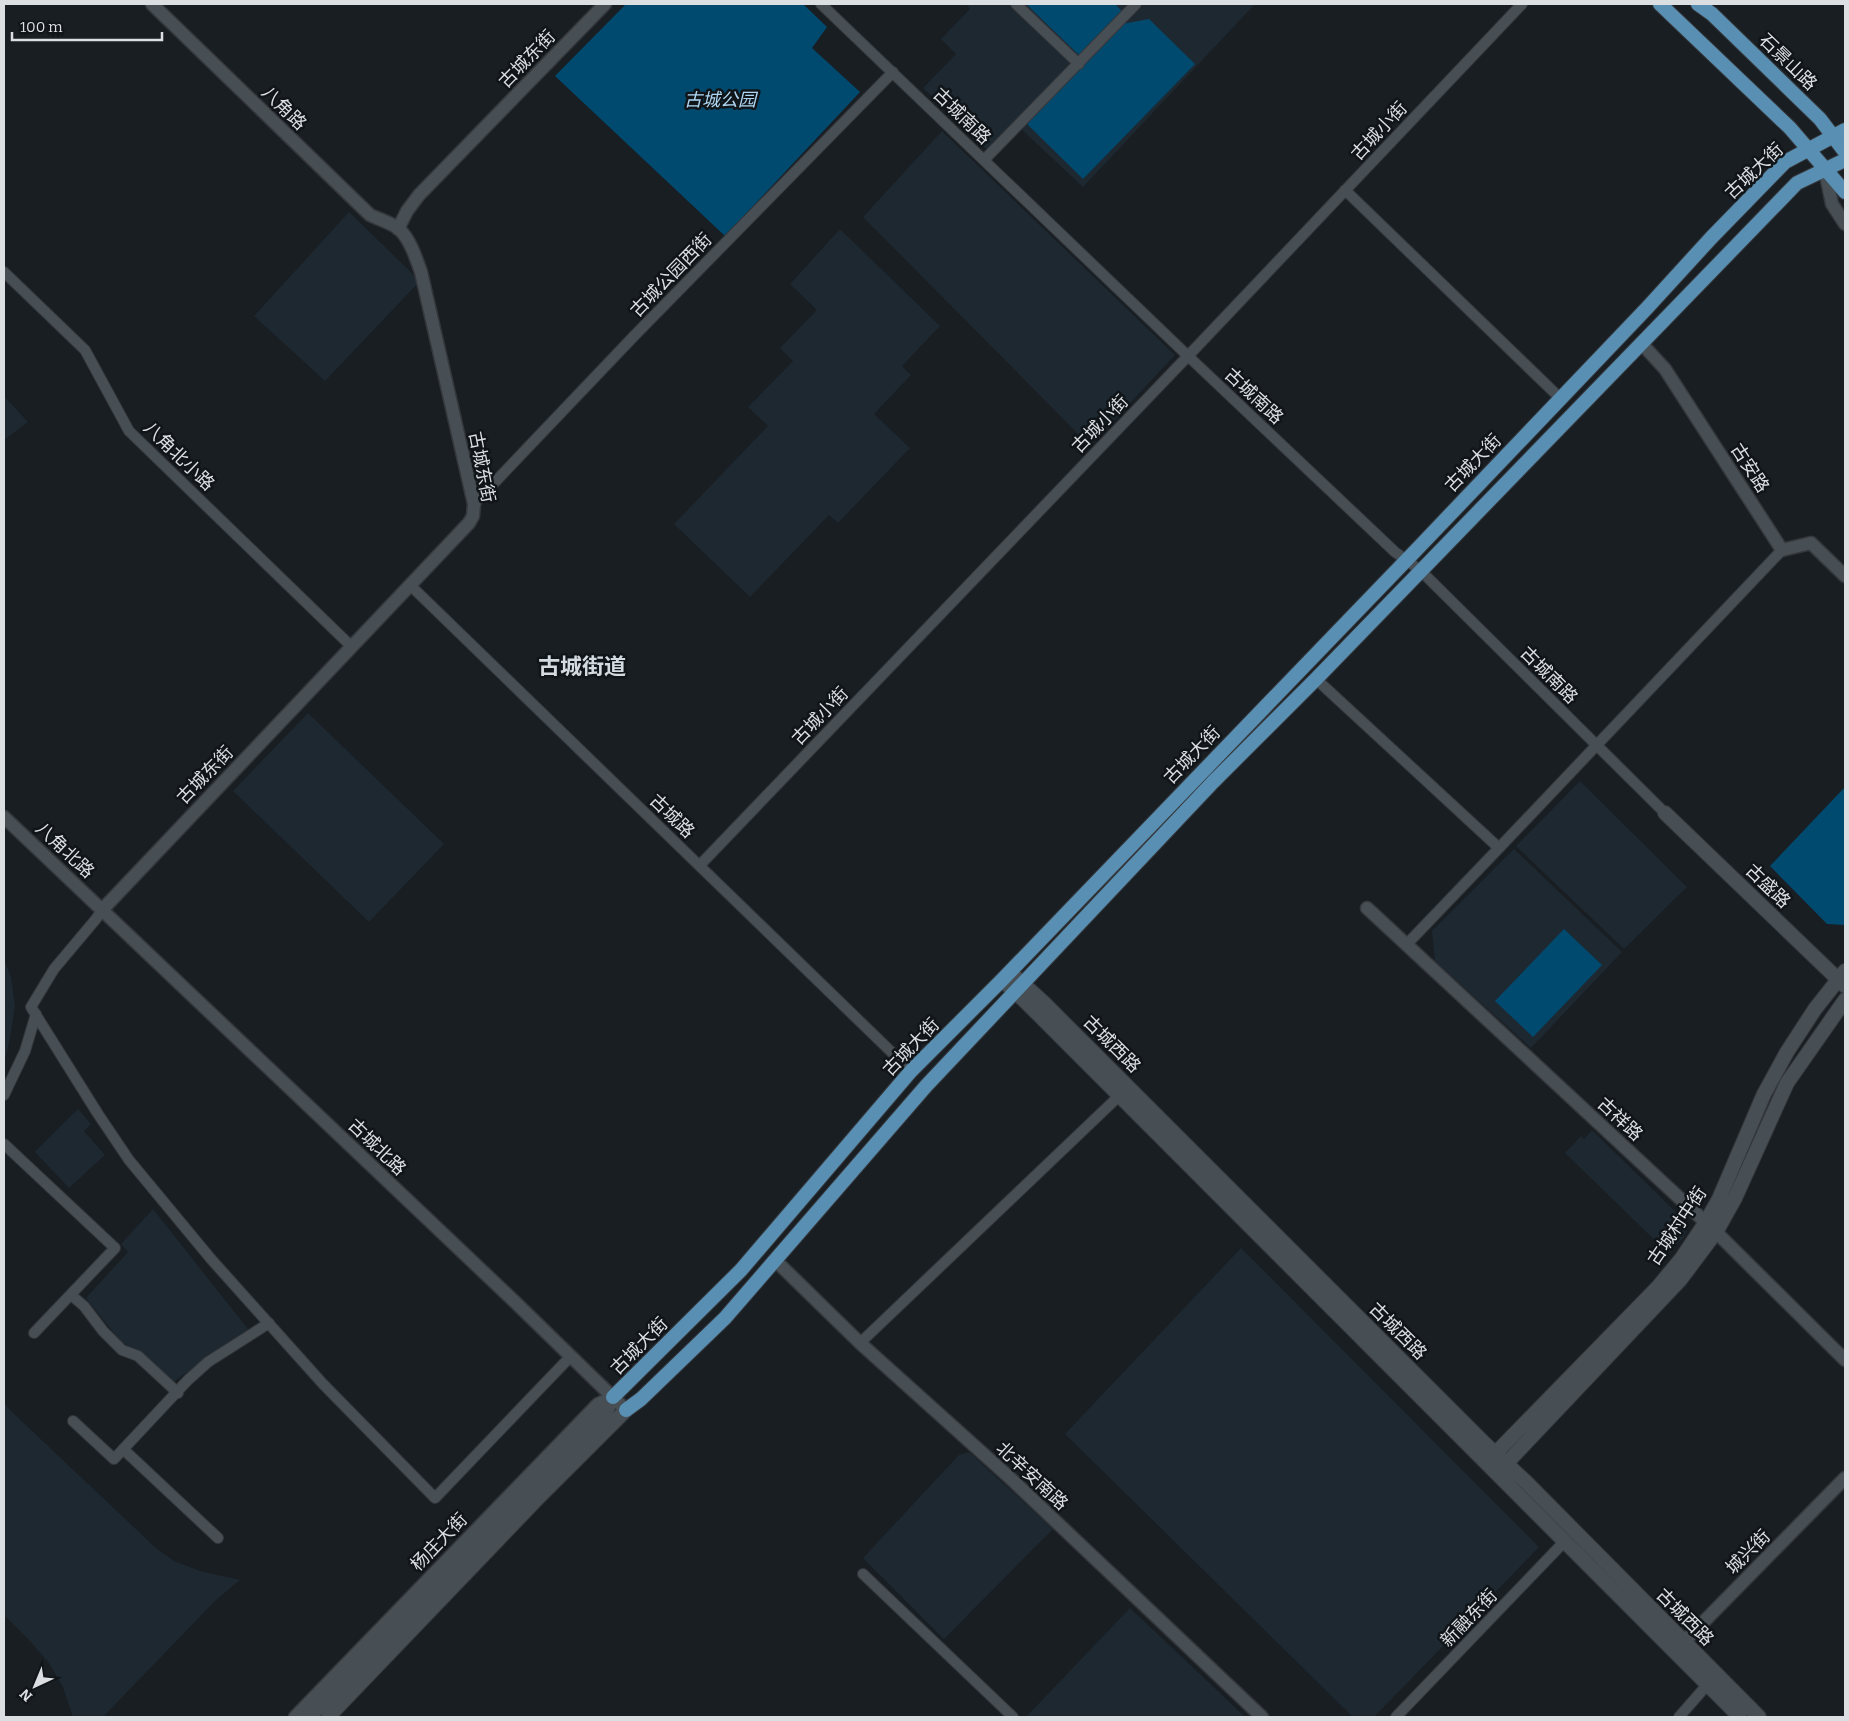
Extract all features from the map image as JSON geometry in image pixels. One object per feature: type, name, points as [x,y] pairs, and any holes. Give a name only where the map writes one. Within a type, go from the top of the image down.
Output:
[{"type":"main road","points":[[1660,4],[1790,128],[1845,192]]},
{"type":"main road","name":"石景山路","points":[[1698,4],[1712,14],[1820,119],[1839,134],[1845,152]]},
{"type":"main road","name":"古城大街","points":[[613,1397],[741,1270],[911,1072],[1006,976],[1647,308],[1710,238],[1785,162],[1839,134]]},
{"type":"main road","name":"古城大街","points":[[626,1410],[725,1318],[926,1086],[1213,782],[1316,679],[1797,183],[1845,160]]},
{"type":"main road","name":"古盛路","points":[[1666,813],[1843,979]]},
{"type":"main road","name":"古城西路","points":[[1006,976],[1483,1442],[1496,1474],[1564,1541],[1679,1647],[1759,1717]]},
{"type":"main road","name":"古城村中街","points":[[1496,1474],[1680,1280],[1711,1227],[1719,1200],[1764,1094],[1787,1052],[1843,979]]},
{"type":"main road","name":"古城西路","points":[[1020,988],[1120,1096],[1491,1458],[1507,1463],[1679,1647],[1707,1684],[1740,1717]]},
{"type":"main road","name":"古城村中街","points":[[1491,1458],[1658,1287],[1735,1198],[1787,1083],[1845,1000]]},
{"type":"main road","points":[[310,1717],[598,1420],[606,1411],[613,1397]]},
{"type":"main road","points":[[328,1717],[536,1500],[626,1410]]},
{"type":"street","name":"八角路","points":[[152,4],[370,215],[398,229]]},
{"type":"street","name":"古城东街","points":[[102,910],[469,523],[473,516],[474,504],[421,272],[414,252],[398,229],[407,211],[419,195],[605,4]]},
{"type":"street","name":"古城南路","points":[[821,4],[1395,552],[1420,570],[1666,813]]},
{"type":"street","points":[[1016,4],[1079,64]]},
{"type":"street","points":[[984,160],[1136,4]]},
{"type":"street","name":"古城小街","points":[[700,865],[1522,4]]},
{"type":"street","name":"古城公园西街","points":[[474,504],[635,335],[893,72]]},
{"type":"street","points":[[1825,170],[1832,204],[1845,224]]},
{"type":"street","points":[[1345,190],[1560,398]]},
{"type":"street","name":"八角北小路","points":[[4,272],[84,350],[129,431],[352,647]]},
{"type":"street","name":"古安路","points":[[1642,344],[1665,369],[1782,550]]},
{"type":"street","points":[[1407,944],[1782,550],[1811,543],[1845,576]]},
{"type":"street","name":"古城路","points":[[410,585],[911,1072]]},
{"type":"street","points":[[1316,679],[1499,848]]},
{"type":"street","name":"八角北路","points":[[4,816],[102,910]]},
{"type":"street","name":"古祥路","points":[[1367,908],[1711,1227],[1845,1360]]},
{"type":"street","points":[[102,910],[54,969],[31,1007],[129,1160],[211,1258],[323,1384],[435,1498],[571,1356]]},
{"type":"street","name":"古城北路","points":[[102,910],[626,1410]]},
{"type":"street","points":[[4,1095],[25,1051],[36,1014]]},
{"type":"street","points":[[860,1342],[1120,1096]]},
{"type":"street","points":[[4,1144],[115,1248],[34,1333]]},
{"type":"street","name":"北辛安南路","points":[[776,1261],[860,1342],[1009,1477],[1262,1717]]},
{"type":"street","points":[[70,1295],[84,1306],[103,1331],[122,1350],[138,1356],[178,1393]]},
{"type":"street","points":[[73,1421],[114,1459],[178,1393],[188,1380],[208,1362],[269,1324]]},
{"type":"street","name":"杨庄大街","points":[[295,1717],[598,1404],[613,1397]]},
{"type":"street","points":[[123,1449],[218,1538]]},
{"type":"street","name":"城兴街","points":[[1679,1647],[1845,1478]]},
{"type":"street","name":"新融东街","points":[[1396,1717],[1564,1541]]},
{"type":"street","points":[[863,1574],[1013,1717]]},
{"type":"street","points":[[1679,1717],[1707,1684]]},
{"type":"shaded area","points":[[966,4],[1255,4],[1083,187],[1021,129],[994,156],[923,88],[956,54],[941,39],[970,9]]},
{"type":"shaded area","points":[[942,131],[1175,355],[1090,446],[863,217]]},
{"type":"shaded area","points":[[349,212],[420,281],[325,381],[254,316]]},
{"type":"shaded area","points":[[840,229],[940,326],[902,366],[911,375],[874,414],[910,448],[838,523],[829,515],[750,597],[674,524],[768,426],[748,407],[793,361],[780,348],[817,310],[790,284]]},
{"type":"shaded area","points":[[4,396],[28,422],[4,440]]},
{"type":"shaded area","points":[[308,713],[444,844],[369,922],[233,791]]},
{"type":"shaded area","points":[[1580,781],[1687,887],[1624,949],[1516,846]]},
{"type":"shaded area","points":[[1514,849],[1622,952],[1531,1048],[1435,961],[1432,931]]},
{"type":"shaded area","points":[[4,959],[11,977],[15,1006],[4,1063]]},
{"type":"shaded area","points":[[78,1109],[91,1124],[84,1131],[105,1155],[69,1188],[35,1152]]},
{"type":"shaded area","points":[[1592,1130],[1684,1220],[1686,1231],[1684,1237],[1668,1253],[1565,1153],[1581,1136],[1584,1139]]},
{"type":"shaded area","points":[[153,1209],[248,1329],[172,1383],[139,1353],[121,1342],[86,1298],[128,1252],[121,1244]]},
{"type":"shaded area","points":[[1241,1248],[1539,1547],[1374,1717],[1353,1717],[1065,1434]]},
{"type":"shaded area","points":[[4,1403],[157,1549],[174,1561],[200,1571],[240,1580],[215,1601],[103,1717],[73,1717],[63,1687],[49,1663],[4,1615]]},
{"type":"shaded area","points":[[969,1452],[1053,1529],[944,1639],[863,1558],[959,1455]]},
{"type":"shaded area","points":[[1130,1608],[1220,1693],[1245,1717],[1026,1717]]},
{"type":"green space","name":"古城公园","points":[[626,4],[803,4],[827,27],[812,48],[860,92],[725,236],[555,76]]},
{"type":"green space","points":[[1026,4],[1115,4],[1124,13],[1081,57]]},
{"type":"green space","points":[[1149,19],[1195,64],[1083,179],[1026,123],[1122,24]]},
{"type":"green space","points":[[1845,787],[1845,925],[1827,924],[1770,866]]},
{"type":"green space","points":[[1564,929],[1602,965],[1533,1037],[1495,1001]]},
{"type":"district","name":"古城街道","points":[[582,666]]}]
